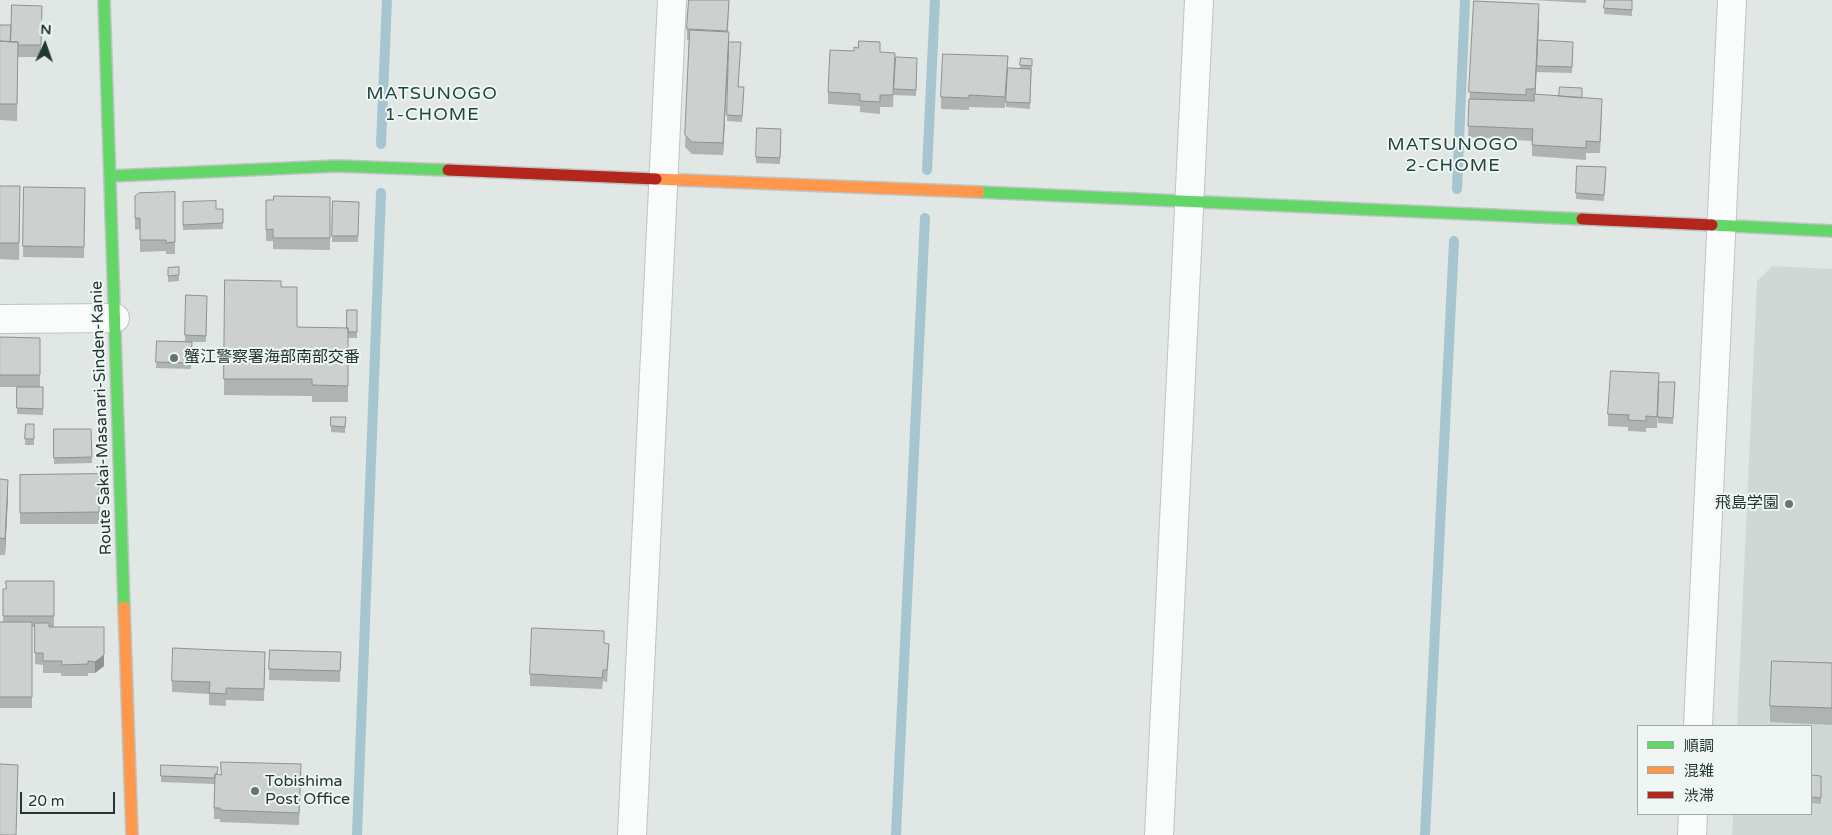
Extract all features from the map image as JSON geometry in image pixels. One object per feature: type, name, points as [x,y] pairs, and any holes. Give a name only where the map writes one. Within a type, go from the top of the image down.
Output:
[{"type":"street","name":"Route Sakai-Masanari-Sinden-Kanie","points":[[104,0],[132,835]]},
{"type":"street","points":[[632,835],[665,178],[672,0]]},
{"type":"street","points":[[1159,835],[1199,0]]},
{"type":"street","points":[[1698,725],[1732,0]]},
{"type":"street","points":[[111,176],[336,166],[1189,200],[1832,231]]},
{"type":"street","points":[[0,319],[115,318]]},
{"type":"street","points":[[1692,835],[1694,815]]},
{"type":"shaded area","name":"飛島学園","points":[[1772,266],[1832,269],[1832,835],[1732,835],[1733,815],[1812,815],[1812,725],[1737,725],[1757,281]]},
{"type":"building","points":[[689,0],[729,0],[727,31],[687,29]]},
{"type":"building","points":[[1605,0],[1632,0],[1632,10],[1604,8]]},
{"type":"building","points":[[1474,1],[1539,4],[1535,89],[1526,89],[1526,95],[1469,92]]},
{"type":"building","points":[[12,5],[42,6],[41,45],[18,45],[18,42],[11,42]]},
{"type":"building","points":[[0,25],[11,25],[10,42],[0,41]]},
{"type":"building","points":[[690,30],[729,32],[723,143],[692,142],[685,135]]},
{"type":"building","points":[[1538,40],[1573,42],[1572,67],[1537,66]]},
{"type":"building","points":[[0,41],[18,42],[17,104],[0,104]]},
{"type":"building","points":[[859,41],[880,42],[880,52],[895,53],[893,95],[880,95],[880,102],[860,101],[860,94],[828,92],[830,50],[854,51],[854,47],[858,48]]},
{"type":"building","points":[[729,42],[741,42],[738,87],[744,87],[742,116],[727,115]]},
{"type":"building","points":[[943,54],[1008,56],[1005,97],[969,95],[969,98],[941,97]]},
{"type":"building","points":[[896,57],[917,58],[916,90],[894,89]]},
{"type":"building","points":[[1021,58],[1032,59],[1032,66],[1020,65]]},
{"type":"building","points":[[1008,68],[1031,69],[1030,103],[1006,102]]},
{"type":"building","points":[[1560,87],[1582,88],[1582,98],[1559,96]]},
{"type":"building","points":[[1534,94],[1602,99],[1600,142],[1586,141],[1586,148],[1532,145],[1533,129],[1468,126],[1469,99],[1534,101]]},
{"type":"building","points":[[757,128],[781,129],[780,158],[756,157]]},
{"type":"building","points":[[1577,166],[1606,167],[1604,195],[1576,193]]},
{"type":"building","points":[[0,186],[20,186],[19,243],[0,243]]},
{"type":"building","points":[[24,187],[85,188],[84,247],[23,246]]},
{"type":"building","points":[[175,192],[175,242],[166,243],[166,240],[140,240],[140,218],[135,218],[135,196],[139,193]]},
{"type":"building","points":[[274,196],[330,197],[330,238],[273,238],[273,229],[266,230],[266,200],[273,200]]},
{"type":"building","points":[[216,201],[216,209],[223,209],[223,223],[183,225],[183,202]]},
{"type":"building","points":[[333,201],[359,202],[358,236],[332,236]]},
{"type":"building","points":[[179,267],[179,275],[168,276],[168,268]]},
{"type":"building","points":[[225,280],[281,281],[281,287],[297,287],[297,327],[348,328],[348,386],[312,385],[312,379],[224,379]]},
{"type":"building","points":[[186,295],[207,296],[206,336],[185,335]]},
{"type":"building","points":[[347,310],[357,310],[357,332],[348,332]]},
{"type":"building","points":[[0,337],[40,338],[40,375],[0,375]]},
{"type":"building","points":[[157,341],[192,342],[191,363],[156,362]]},
{"type":"building","points":[[1611,371],[1659,373],[1657,417],[1646,416],[1646,421],[1628,420],[1629,415],[1608,414]]},
{"type":"building","points":[[1659,382],[1675,382],[1673,418],[1658,417]]},
{"type":"building","points":[[17,387],[43,387],[43,409],[17,408]]},
{"type":"building","points":[[331,417],[346,417],[345,427],[331,426]]},
{"type":"building","points":[[26,424],[34,424],[34,439],[25,439]]},
{"type":"building","points":[[54,429],[91,429],[92,457],[54,458]]},
{"type":"building","points":[[99,474],[99,512],[20,513],[20,475]]},
{"type":"building","points":[[0,479],[8,480],[5,539],[0,538]]},
{"type":"building","points":[[6,581],[54,581],[54,616],[3,616],[3,589],[6,589]]},
{"type":"building","points":[[0,622],[32,622],[32,697],[0,697]]},
{"type":"building","points":[[35,623],[49,623],[49,627],[104,627],[104,655],[95,662],[88,661],[88,664],[61,665],[62,661],[43,661],[43,653],[35,653]]},
{"type":"building","points":[[532,628],[604,631],[604,643],[609,644],[607,670],[603,670],[602,678],[530,674]]},
{"type":"building","points":[[173,648],[265,652],[264,689],[226,688],[226,694],[209,693],[210,682],[172,681]]},
{"type":"building","points":[[270,650],[341,652],[340,671],[269,669]]},
{"type":"building","points":[[1772,661],[1832,663],[1832,708],[1770,706]]},
{"type":"building","points":[[221,762],[301,764],[299,813],[220,810],[220,808],[214,808],[215,774],[221,775]]},
{"type":"building","points":[[0,764],[18,765],[16,835],[0,835]]},
{"type":"building","points":[[161,765],[218,767],[215,778],[161,776]]},
{"type":"building","points":[[1812,775],[1821,776],[1821,798],[1812,797]]},
{"type":"waterway","points":[[381,144],[387,0]]},
{"type":"waterway","points":[[927,170],[935,0]]},
{"type":"waterway","points":[[1457,189],[1465,0]]},
{"type":"waterway","points":[[357,835],[381,193]]},
{"type":"waterway","points":[[896,835],[925,218]]},
{"type":"waterway","points":[[1425,835],[1454,241]]},
{"type":"traffic: fast","points":[[104,0],[124,607]]},
{"type":"traffic: fast","points":[[111,176],[337,166],[448,170]]},
{"type":"traffic: fast","points":[[979,192],[1582,219]]},
{"type":"traffic: fast","points":[[1712,225],[1832,231]]},
{"type":"traffic: slow","points":[[656,179],[979,192]]},
{"type":"traffic: slow","points":[[124,607],[132,835]]},
{"type":"traffic: jam","points":[[448,170],[656,179]]},
{"type":"traffic: jam","points":[[1582,219],[1712,225]]},
{"type":"place","name":"蟹江警察署海部南部交番","points":[[174,358]]},
{"type":"place","name":"飛島学園","points":[[1789,504]]},
{"type":"place","name":"Tobishima Post Office","points":[[255,791]]},
{"type":"district","name":"MATSUNOGO 1-CHOME","points":[[432,104]]},
{"type":"district","name":"MATSUNOGO 2-CHOME","points":[[1453,155]]}]
